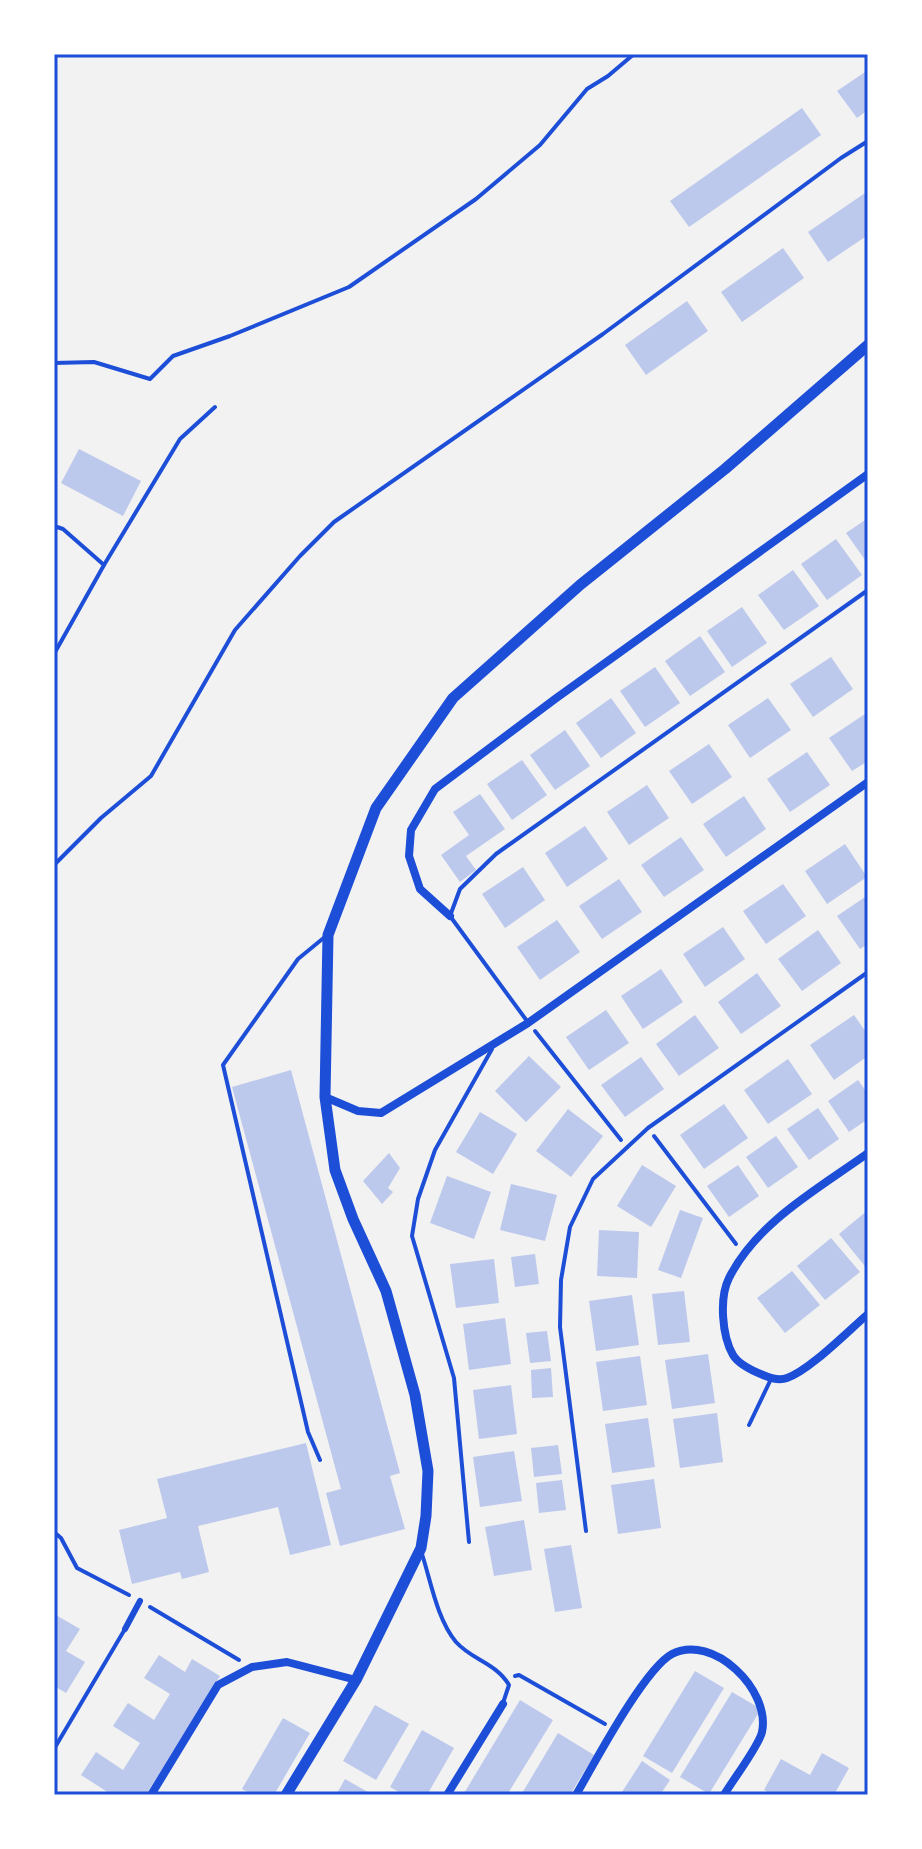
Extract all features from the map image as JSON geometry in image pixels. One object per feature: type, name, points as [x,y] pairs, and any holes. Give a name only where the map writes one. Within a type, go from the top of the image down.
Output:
[{"type":"street","points":[[286,1795],[356,1680],[421,1548],[426,1516],[428,1471],[415,1395],[386,1291],[353,1219],[335,1170],[325,1097],[328,935],[376,808],[453,698],[580,585],[725,469],[868,345]]},
{"type":"street","points":[[450,916],[420,889],[409,856],[411,830],[435,789],[868,474]]},
{"type":"street","points":[[325,1097],[358,1111],[381,1113],[528,1023],[868,782]]},
{"type":"street","points":[[868,1153],[753,1240],[727,1281],[722,1323],[734,1356],[749,1369],[771,1379],[785,1379],[805,1368],[868,1314]]},
{"type":"street","points":[[125,1629],[140,1601]]},
{"type":"street","points":[[576,1795],[649,1674],[673,1653],[702,1650],[729,1663],[748,1681],[761,1713],[762,1733],[724,1795]]},
{"type":"street","points":[[151,1795],[218,1685],[252,1667],[287,1662],[356,1680]]},
{"type":"street","points":[[447,1795],[503,1704]]},
{"type":"lane","points":[[54,865],[101,818],[151,776],[235,630],[334,522],[603,334],[868,141]]},
{"type":"lane","points":[[54,654],[180,439],[215,407]]},
{"type":"lane","points":[[54,526],[63,529],[104,565]]},
{"type":"lane","points":[[528,1023],[450,916],[460,889],[496,854],[868,590]]},
{"type":"lane","points":[[320,1460],[308,1432],[223,1065],[298,959],[328,935]]},
{"type":"lane","points":[[586,1531],[560,1327],[561,1280],[570,1227],[593,1179],[648,1128],[868,972]]},
{"type":"lane","points":[[469,1542],[454,1378],[412,1236],[418,1199],[435,1150],[495,1043]]},
{"type":"lane","points":[[749,1425],[771,1379]]},
{"type":"lane","points":[[421,1548],[446,1628],[458,1644],[501,1672],[509,1685],[503,1704]]},
{"type":"lane","points":[[54,1749],[125,1629]]},
{"type":"path","points":[[54,363],[94,362],[150,379],[173,356],[349,287],[476,199],[540,145],[587,89],[634,54]]},
{"type":"path","points":[[528,1023],[626,1148]]},
{"type":"path","points":[[648,1128],[744,1254]]},
{"type":"path","points":[[504,1678],[519,1675],[615,1730]]},
{"type":"building","points":[[868,70],[868,110],[857,118],[837,91]]},
{"type":"building","points":[[802,108],[821,135],[689,227],[670,201]]},
{"type":"building","points":[[868,191],[868,235],[828,262],[808,232]]},
{"type":"building","points":[[783,248],[804,278],[742,322],[721,292]]},
{"type":"building","points":[[687,301],[708,331],[646,375],[625,345]]},
{"type":"building","points":[[79,449],[141,481],[123,516],[61,483]]},
{"type":"building","points":[[868,518],[868,564],[846,533]]},
{"type":"building","points":[[836,539],[862,575],[827,600],[801,564]]},
{"type":"building","points":[[793,570],[819,606],[784,630],[758,595]]},
{"type":"building","points":[[742,607],[767,643],[732,667],[707,631]]},
{"type":"building","points":[[700,636],[725,672],[690,696],[665,661]]},
{"type":"building","points":[[831,657],[853,689],[813,717],[790,684]]},
{"type":"building","points":[[655,667],[680,703],[645,727],[620,691]]},
{"type":"building","points":[[611,698],[636,733],[601,758],[576,723]]},
{"type":"building","points":[[768,698],[791,730],[750,758],[728,725]]},
{"type":"building","points":[[868,712],[868,761],[852,771],[829,738]]},
{"type":"building","points":[[565,730],[590,766],[555,790],[530,755]]},
{"type":"building","points":[[709,744],[732,777],[692,804],[669,771]]},
{"type":"building","points":[[807,752],[830,785],[790,812],[767,779]]},
{"type":"building","points":[[522,760],[547,795],[512,820],[487,784]]},
{"type":"building","points":[[647,785],[669,818],[629,845],[607,812]]},
{"type":"building","points":[[480,794],[505,829],[466,856],[476,870],[460,882],[441,855],[469,835],[453,812]]},
{"type":"building","points":[[744,796],[766,829],[726,857],[703,824]]},
{"type":"building","points":[[585,826],[608,859],[567,887],[545,853]]},
{"type":"building","points":[[681,837],[704,870],[664,897],[641,865]]},
{"type":"building","points":[[845,844],[867,877],[827,904],[805,871]]},
{"type":"building","points":[[523,867],[545,900],[505,928],[482,894]]},
{"type":"building","points":[[619,879],[642,912],[602,939],[579,906]]},
{"type":"building","points":[[783,884],[806,916],[766,944],[743,911]]},
{"type":"building","points":[[868,895],[868,944],[860,949],[837,916]]},
{"type":"building","points":[[557,920],[580,952],[540,980],[517,947]]},
{"type":"building","points":[[723,927],[745,959],[705,987],[683,954]]},
{"type":"building","points":[[818,930],[841,963],[802,991],[778,959]]},
{"type":"building","points":[[661,969],[683,1002],[643,1029],[621,996]]},
{"type":"building","points":[[757,973],[781,1006],[741,1034],[718,1002]]},
{"type":"building","points":[[606,1010],[629,1043],[589,1070],[566,1037]]},
{"type":"building","points":[[695,1015],[719,1048],[679,1076],[656,1044]]},
{"type":"building","points":[[854,1015],[868,1035],[868,1056],[834,1080],[810,1045]]},
{"type":"building","points":[[529,1056],[561,1087],[526,1122],[495,1091]]},
{"type":"building","points":[[641,1057],[664,1089],[625,1117],[601,1085]]},
{"type":"building","points":[[788,1059],[812,1094],[768,1124],[744,1090]]},
{"type":"building","points":[[291,1070],[400,1473],[390,1476],[405,1529],[340,1546],[326,1493],[341,1489],[232,1087]]},
{"type":"building","points":[[858,1080],[868,1094],[868,1119],[849,1132],[828,1101]]},
{"type":"building","points":[[724,1104],[748,1138],[704,1169],[680,1135]]},
{"type":"building","points":[[818,1108],[839,1139],[809,1160],[787,1129]]},
{"type":"building","points":[[568,1109],[603,1136],[571,1177],[536,1151]]},
{"type":"building","points":[[480,1112],[517,1134],[493,1174],[456,1152]]},
{"type":"building","points":[[776,1136],[798,1167],[768,1188],[746,1157]]},
{"type":"building","points":[[389,1153],[400,1168],[388,1188],[393,1192],[382,1204],[363,1181]]},
{"type":"building","points":[[642,1165],[676,1186],[651,1227],[617,1206]]},
{"type":"building","points":[[738,1165],[759,1196],[729,1217],[707,1186]]},
{"type":"building","points":[[447,1176],[491,1192],[474,1239],[430,1223]]},
{"type":"building","points":[[511,1184],[557,1195],[545,1241],[500,1230]]},
{"type":"building","points":[[680,1210],[703,1218],[681,1278],[658,1270]]},
{"type":"building","points":[[868,1210],[868,1270],[839,1234]]},
{"type":"building","points":[[599,1230],[639,1232],[637,1278],[597,1276]]},
{"type":"building","points":[[831,1238],[860,1272],[825,1300],[797,1266]]},
{"type":"building","points":[[535,1254],[539,1284],[515,1287],[511,1257]]},
{"type":"building","points":[[494,1259],[499,1303],[456,1308],[450,1264]]},
{"type":"building","points":[[792,1271],[820,1305],[785,1333],[757,1298]]},
{"type":"building","points":[[684,1291],[690,1342],[658,1345],[652,1294]]},
{"type":"building","points":[[632,1295],[639,1345],[596,1351],[589,1301]]},
{"type":"building","points":[[505,1318],[511,1364],[469,1370],[463,1324]]},
{"type":"building","points":[[547,1331],[551,1361],[530,1363],[526,1333]]},
{"type":"building","points":[[708,1354],[715,1403],[672,1409],[665,1360]]},
{"type":"building","points":[[640,1356],[647,1405],[603,1411],[596,1362]]},
{"type":"building","points":[[551,1368],[553,1397],[532,1398],[531,1370]]},
{"type":"building","points":[[511,1385],[517,1434],[479,1439],[473,1390]]},
{"type":"building","points":[[717,1413],[723,1462],[680,1468],[673,1419]]},
{"type":"building","points":[[648,1418],[655,1467],[612,1473],[605,1424]]},
{"type":"building","points":[[306,1443],[331,1545],[290,1555],[278,1507],[198,1526],[209,1572],[182,1579],[180,1572],[132,1584],[119,1530],[167,1518],[157,1479]]},
{"type":"building","points":[[558,1445],[562,1474],[534,1477],[531,1448]]},
{"type":"building","points":[[514,1451],[522,1501],[480,1507],[473,1457]]},
{"type":"building","points":[[654,1479],[661,1528],[618,1534],[611,1485]]},
{"type":"building","points":[[562,1480],[566,1510],[539,1513],[536,1483]]},
{"type":"building","points":[[524,1520],[532,1570],[494,1576],[485,1527]]},
{"type":"building","points":[[571,1545],[582,1608],[555,1612],[544,1549]]},
{"type":"building","points":[[54,1614],[80,1629],[66,1651],[85,1662],[66,1693],[54,1686]]},
{"type":"building","points":[[159,1655],[185,1672],[192,1659],[220,1676],[146,1795],[107,1795],[109,1793],[81,1775],[96,1752],[123,1770],[140,1743],[113,1726],[128,1703],[154,1720],[170,1694],[144,1678]]},
{"type":"building","points":[[695,1671],[724,1688],[672,1773],[643,1756]]},
{"type":"building","points":[[732,1692],[761,1709],[709,1794],[680,1777]]},
{"type":"building","points":[[520,1700],[553,1720],[507,1795],[463,1795]]},
{"type":"building","points":[[375,1705],[409,1724],[376,1780],[343,1761]]},
{"type":"building","points":[[283,1718],[310,1733],[274,1795],[253,1795],[242,1789]]},
{"type":"building","points":[[422,1730],[454,1748],[427,1795],[404,1795],[390,1787]]},
{"type":"building","points":[[558,1733],[594,1755],[570,1795],[521,1795]]},
{"type":"building","points":[[822,1753],[849,1768],[834,1795],[773,1795],[764,1790],[781,1759],[810,1775]]},
{"type":"building","points":[[642,1761],[670,1780],[660,1795],[620,1795]]},
{"type":"building","points":[[345,1779],[373,1795],[336,1795]]}]
